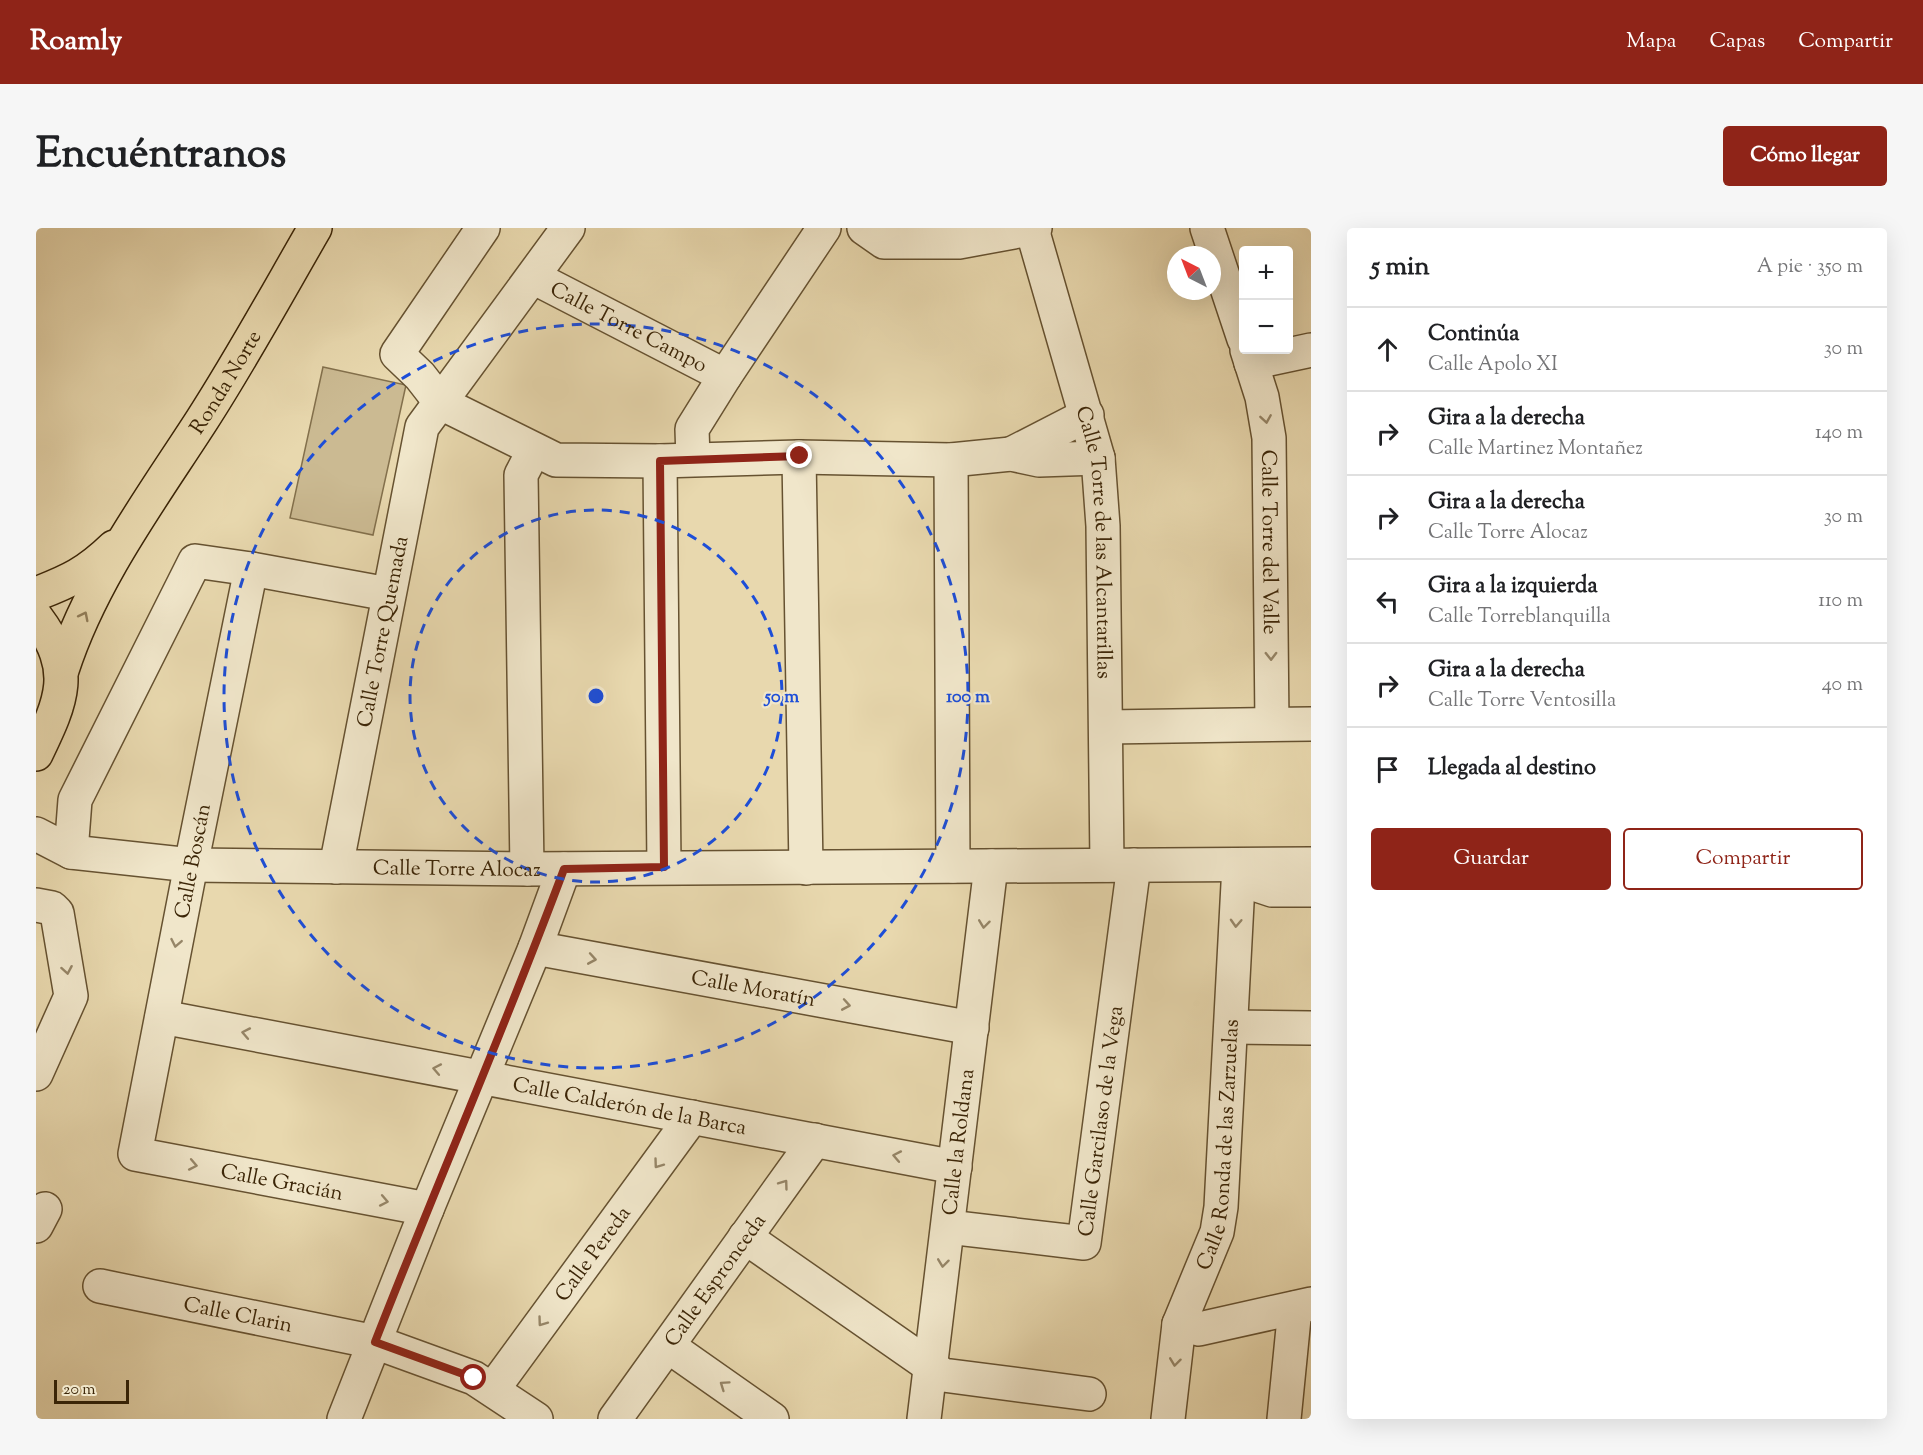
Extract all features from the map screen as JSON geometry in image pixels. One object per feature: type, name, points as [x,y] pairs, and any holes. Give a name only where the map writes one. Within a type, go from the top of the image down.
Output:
[{"type":"main road","name":"Ronda Norte","points":[[36,753],[59,699],[62,670],[71,640],[80,621],[129,533],[204,417],[315,228]]},
{"type":"main road","name":"Ronda Norte","points":[[36,594],[67,582],[94,567],[129,533]]},
{"type":"main road","points":[[36,617],[50,638],[62,670]]},
{"type":"street","points":[[483,228],[397,354],[420,376],[441,403],[556,460],[660,461],[800,456],[951,460],[1011,454],[1039,460],[1098,458]]},
{"type":"street","name":"Calle Torre Quemada","points":[[336,867],[422,427],[568,228]]},
{"type":"street","points":[[693,459],[692,429],[824,228]]},
{"type":"street","points":[[864,228],[884,242],[959,242],[1033,229]]},
{"type":"street","name":"Calle Torre del Valle","points":[[1207,228],[1239,326]]},
{"type":"street","name":"Calle Torre de las Alcantarillas","points":[[1033,229],[1098,458],[1103,525],[1107,727],[1121,865]]},
{"type":"street","name":"Calle Torre Campo","points":[[533,277],[725,376]]},
{"type":"street","points":[[1293,350],[1311,350]]},
{"type":"street","name":"Calle Torre del Valle","points":[[1248,354],[1262,397],[1269,438],[1272,724]]},
{"type":"street","points":[[1011,454],[1087,415]]},
{"type":"street","points":[[527,869],[522,476],[534,450]]},
{"type":"street","points":[[800,456],[806,868]]},
{"type":"street","points":[[951,460],[954,866]]},
{"type":"street","points":[[660,461],[664,867]]},
{"type":"street","points":[[36,852],[71,852],[75,800],[195,561],[388,594]]},
{"type":"street","name":"Calle Boscán","points":[[135,1154],[251,569]]},
{"type":"street","points":[[1107,727],[1311,724]]},
{"type":"street","name":"Calle Torre Alocaz","points":[[36,834],[71,852],[191,865],[527,869],[1239,865]]},
{"type":"street","points":[[1239,865],[1311,864]]},
{"type":"street","name":"Calle Garcilaso de la Vega","points":[[948,1227],[1084,1243],[1121,865]]},
{"type":"street","points":[[1239,865],[1257,885],[1272,890],[1311,890]]},
{"type":"street","name":"Calle Ronda de las Zarzuelas","points":[[1168,1419],[1179,1324],[1217,1232],[1221,1207],[1239,865]]},
{"type":"street","name":"Calle la Roldana","points":[[924,1419],[991,866]]},
{"type":"street","points":[[344,1419],[427,1209],[535,948],[564,869]]},
{"type":"street","points":[[36,1074],[71,996],[46,909]]},
{"type":"street","name":"Calle Moratín","points":[[535,948],[972,1028]]},
{"type":"street","name":"Calle Calderón de la Barca","points":[[162,1017],[955,1167]]},
{"type":"street","points":[[1231,1027],[1311,1028]]},
{"type":"street","name":"Calle Pereda","points":[[493,1389],[692,1117]]},
{"type":"street","name":"Calle Espronceda","points":[[615,1419],[815,1140]]},
{"type":"street","name":"Calle Gracián","points":[[135,1154],[427,1209]]},
{"type":"street","points":[[746,1237],[943,1375],[1089,1394]]},
{"type":"street","name":"Calle Clarin","points":[[100,1286],[375,1342],[474,1378],[536,1419]]},
{"type":"street","points":[[1179,1324],[1198,1329],[1303,1306],[1284,1419]]},
{"type":"street","points":[[668,1346],[771,1419]]},
{"type":"shaded area","points":[[323,367],[406,385],[373,535],[290,518]]},
{"type":"route","points":[[474,1378],[375,1342],[427,1209],[535,948],[564,869],[664,867],[660,461],[800,456]]}]
